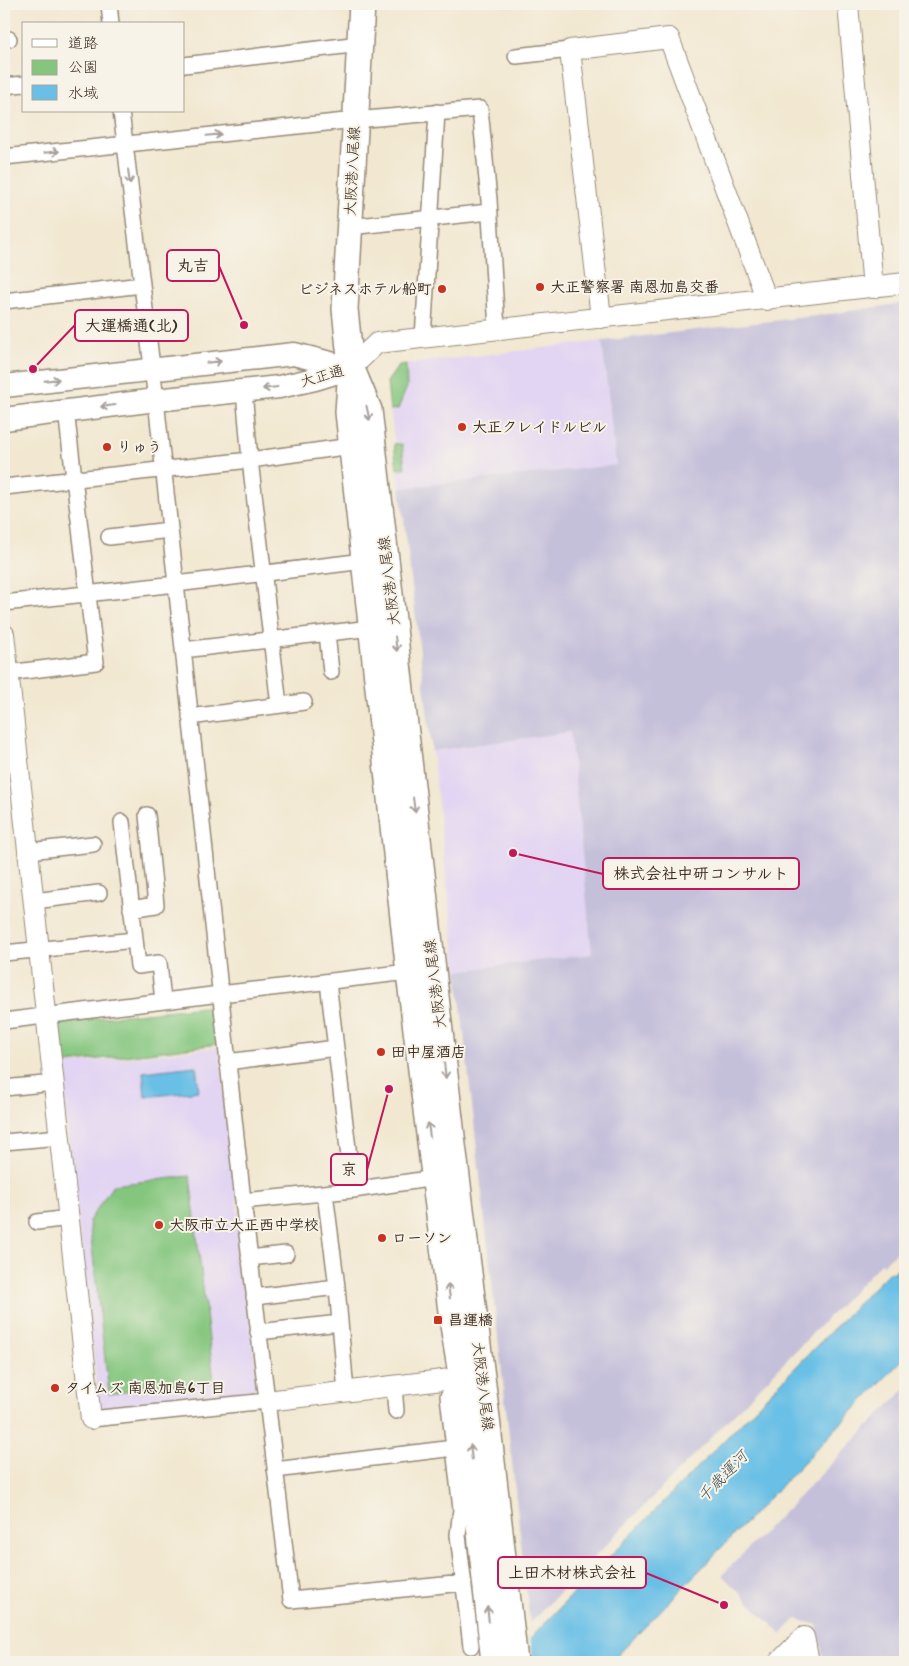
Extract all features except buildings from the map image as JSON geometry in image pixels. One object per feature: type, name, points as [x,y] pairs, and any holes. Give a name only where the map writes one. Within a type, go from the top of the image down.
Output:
[{"type":"main road","name":"大阪港八尾線","points":[[362,4],[348,227],[345,318],[351,368],[348,412],[409,973],[446,1176],[472,1377],[514,1653]]},
{"type":"main road","name":"大正通","points":[[4,386],[294,354],[351,368]]},
{"type":"main road","name":"大阪港八尾線","points":[[351,368],[369,410],[433,969],[446,1176]]},
{"type":"main road","name":"大正通","points":[[4,418],[156,400],[244,392],[297,383],[351,368]]},
{"type":"main road","name":"大阪港八尾線","points":[[472,1377],[467,1415],[494,1662]]},
{"type":"street","points":[[109,4],[112,22]]},
{"type":"street","points":[[848,4],[872,288]]},
{"type":"street","points":[[516,56],[669,38],[767,300]]},
{"type":"street","points":[[185,65],[360,44]]},
{"type":"street","points":[[570,50],[601,318]]},
{"type":"street","points":[[4,86],[22,84]]},
{"type":"street","points":[[4,157],[355,120],[480,109],[497,329]]},
{"type":"street","points":[[121,112],[156,400],[242,1201],[291,1600],[464,1583]]},
{"type":"street","points":[[423,338],[437,112]]},
{"type":"street","points":[[348,227],[489,212]]},
{"type":"street","points":[[351,368],[377,344],[905,283]]},
{"type":"street","points":[[4,301],[142,285]]},
{"type":"street","points":[[244,392],[250,460],[279,705]]},
{"type":"street","points":[[8,673],[96,662],[76,478],[66,411]]},
{"type":"street","points":[[4,487],[163,468],[250,460],[352,446]]},
{"type":"street","points":[[109,537],[170,530]]},
{"type":"street","points":[[4,603],[364,561]]},
{"type":"street","points":[[183,650],[371,628]]},
{"type":"street","points":[[326,633],[332,672]]},
{"type":"street","points":[[4,634],[91,1419],[472,1377]]},
{"type":"street","points":[[190,716],[304,702]]},
{"type":"street","points":[[132,909],[156,906],[147,815]]},
{"type":"street","points":[[122,822],[138,966],[159,963],[163,1001]]},
{"type":"street","points":[[28,851],[93,844]]},
{"type":"street","points":[[34,901],[99,893]]},
{"type":"street","points":[[4,953],[135,940]]},
{"type":"street","points":[[4,1021],[433,969]]},
{"type":"street","points":[[328,982],[354,1190]]},
{"type":"street","points":[[227,1062],[336,1048]]},
{"type":"street","points":[[4,1088],[54,1083]]},
{"type":"street","points":[[4,1142],[60,1137]]},
{"type":"street","points":[[242,1201],[354,1190],[446,1176]]},
{"type":"street","points":[[325,1193],[337,1286],[346,1392]]},
{"type":"street","points":[[37,1222],[69,1218]]},
{"type":"street","points":[[249,1258],[286,1254]]},
{"type":"street","points":[[254,1297],[337,1286]]},
{"type":"street","points":[[258,1332],[340,1322]]},
{"type":"street","points":[[471,1646],[458,1535],[461,1509],[448,1396],[472,1377]]},
{"type":"street","points":[[394,1386],[396,1411]]},
{"type":"street","points":[[275,1470],[454,1448]]},
{"type":"street","points":[[779,1662],[804,1637],[809,1662]]},
{"type":"shaded area","points":[[905,303],[905,1243],[883,1265],[881,1263],[530,1623],[457,971],[592,954],[570,732],[432,751],[400,488],[616,465],[602,341],[815,316]]},
{"type":"shaded area","points":[[602,341],[616,465],[400,488],[387,382],[399,365]]},
{"type":"shaded area","points":[[570,732],[592,954],[457,971],[432,751]]},
{"type":"shaded area","name":"大阪市立大正西中学校","points":[[219,1047],[258,1385],[254,1389],[101,1409],[60,1065]]},
{"type":"shaded area","points":[[905,1389],[905,1662],[824,1662],[817,1625],[796,1619],[781,1634],[722,1575]]},
{"type":"green space","points":[[406,364],[407,387],[398,409],[390,410],[387,382],[399,365]]},
{"type":"green space","points":[[394,444],[402,444],[405,468],[397,469]]},
{"type":"green space","points":[[212,1006],[215,1010],[219,1044],[60,1064],[56,1028],[59,1022]]},
{"type":"green space","points":[[190,1176],[214,1382],[109,1394],[89,1221],[113,1185]]},
{"type":"water","points":[[196,1066],[199,1091],[145,1097],[143,1072]]},
{"type":"water","name":"千歳運河","points":[[905,1260],[905,1357],[611,1662],[503,1662],[532,1636],[890,1271],[893,1273]]},
{"type":"pier","points":[[530,1634],[533,1662],[501,1662],[501,1660]]},
{"type":"place","name":"大正警察署 南恩加島交番","points":[[540,287]]},
{"type":"place","name":"ビジネスホテル船町","points":[[442,289]]},
{"type":"place","name":"丸吉","points":[[244,325]]},
{"type":"place","name":"大運橋通(北)","points":[[33,369]]},
{"type":"place","name":"大正クレイドルビル","points":[[462,427]]},
{"type":"place","name":"りゅう","points":[[107,447]]},
{"type":"place","name":"株式会社中研コンサルト","points":[[513,853]]},
{"type":"place","name":"田中屋酒店","points":[[381,1052]]},
{"type":"place","name":"京","points":[[389,1089]]},
{"type":"place","name":"大阪市立大正西中学校","points":[[159,1225]]},
{"type":"place","name":"ローソン","points":[[382,1238]]},
{"type":"place","name":"昌運橋","points":[[438,1320]]},
{"type":"place","name":"タイムズ 南恩加島6丁目","points":[[55,1388]]},
{"type":"place","name":"上田木材株式会社","points":[[724,1605]]}]
